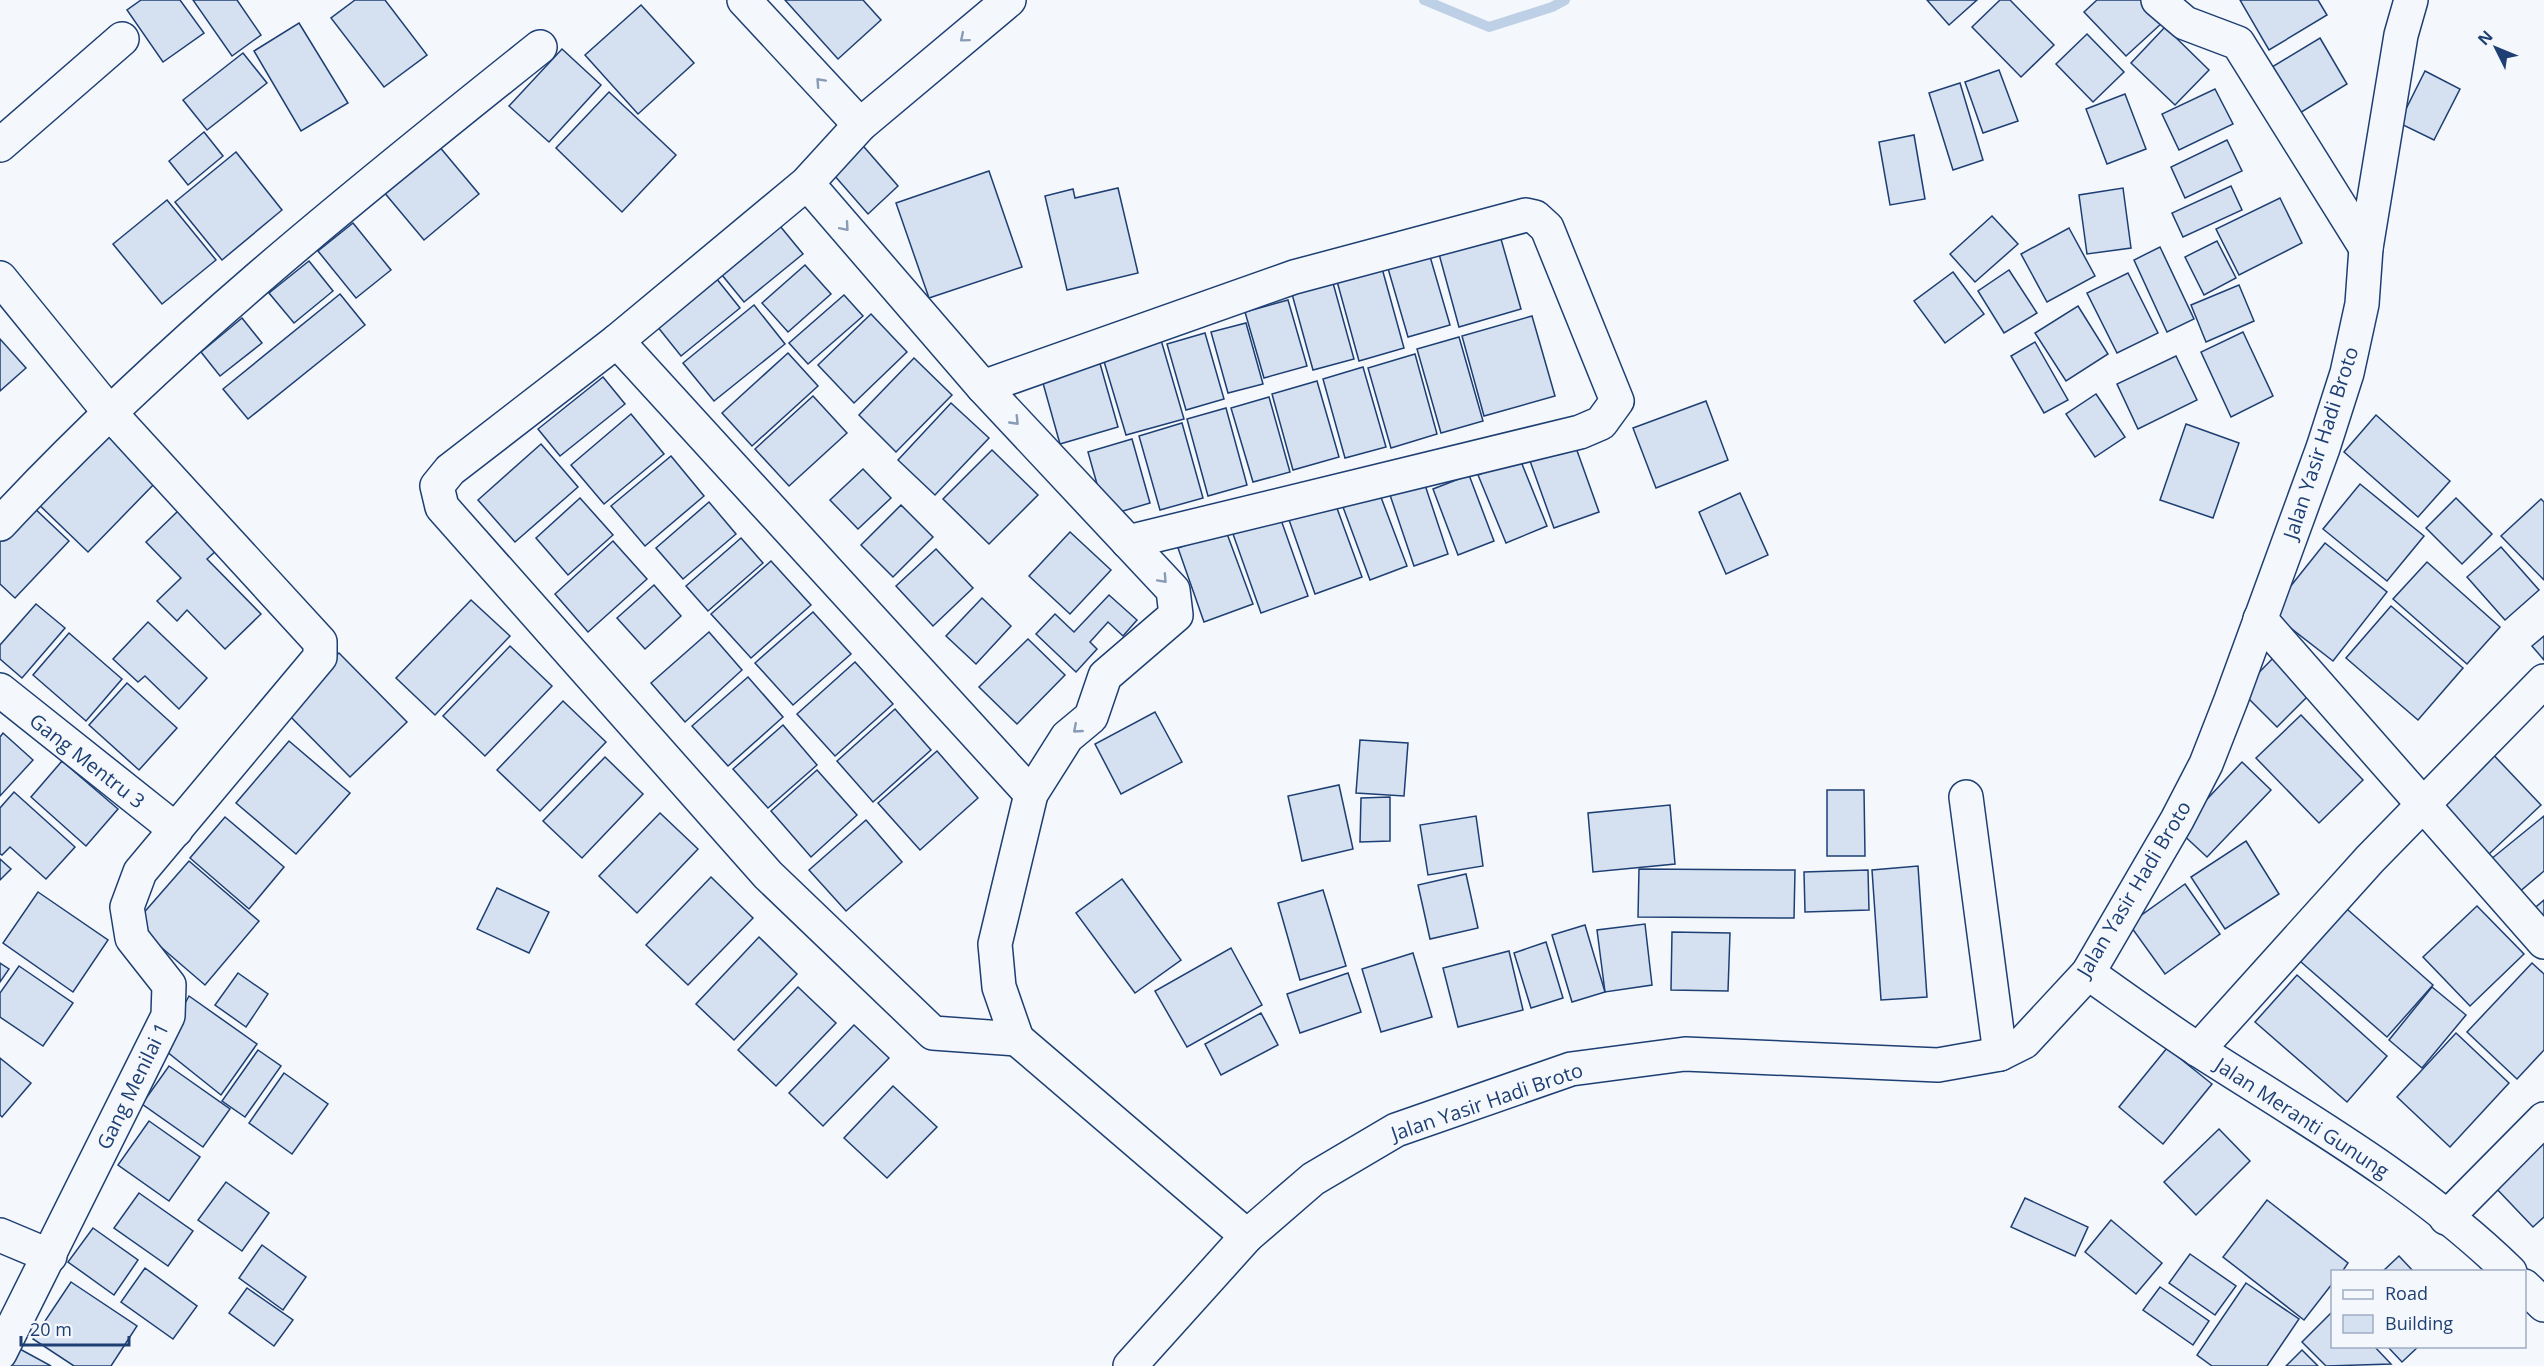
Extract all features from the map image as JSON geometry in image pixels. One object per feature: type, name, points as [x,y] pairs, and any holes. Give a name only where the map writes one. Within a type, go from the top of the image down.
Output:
[{"type":"street","points":[[744,0],[860,125]]},
{"type":"street","points":[[1009,0],[860,125],[807,183],[617,341],[450,470],[438,486],[442,507],[768,875],[933,1033],[1017,1039]]},
{"type":"street","points":[[2158,0],[2185,23],[2238,43],[2366,248]]},
{"type":"street","name":"Jalan Yasir Hadi Broto","points":[[1130,1366],[1247,1236],[1313,1179],[1396,1130],[1571,1069],[1685,1054],[1938,1065],[2000,1054],[2024,1042],[2088,973],[2177,820],[2206,764],[2260,619],[2323,448],[2347,373],[2362,304],[2366,248],[2401,34],[2410,0]]},
{"type":"street","points":[[0,145],[122,39]]},
{"type":"street","points":[[0,524],[110,412],[237,297],[390,167],[540,46]]},
{"type":"street","points":[[807,183],[983,387],[1173,590],[1176,615],[1105,676],[1091,717],[1067,738],[1031,794],[995,944],[999,987],[1017,1039],[1247,1236]]},
{"type":"street","points":[[983,387],[1294,277],[1526,215],[1535,217],[1547,228],[1617,401],[1601,423],[1580,432],[1128,542]]},
{"type":"street","points":[[0,278],[110,412]]},
{"type":"street","points":[[617,341],[1031,794]]},
{"type":"street","name":"Gang Menilai 1","points":[[0,1353],[168,1016],[170,985],[132,938],[127,907],[140,872],[320,657],[320,642],[309,629],[110,412]]},
{"type":"street","points":[[2260,619],[2544,942]]},
{"type":"street","points":[[2198,1050],[2422,804],[2544,681]]},
{"type":"street","name":"Gang Mentru 3","points":[[0,690],[176,830]]},
{"type":"street","points":[[1966,796],[2000,1054]]},
{"type":"street","name":"Jalan Meranti Gunung","points":[[2088,973],[2198,1050],[2339,1138],[2446,1218],[2508,1270]]},
{"type":"street","points":[[2446,1218],[2544,1119]]},
{"type":"street","points":[[0,1235],[50,1256]]},
{"type":"street","points":[[2526,1288],[2544,1305]]},
{"type":"building","points":[[141,0],[180,0],[204,33],[163,62],[127,10]]},
{"type":"building","points":[[193,0],[237,0],[261,35],[232,56]]},
{"type":"building","points":[[355,0],[385,0],[427,55],[384,87],[331,18]]},
{"type":"building","points":[[785,0],[863,0],[881,20],[838,59]]},
{"type":"building","points":[[1927,0],[1977,0],[1949,25]]},
{"type":"building","points":[[2000,0],[2010,0],[2054,45],[2021,77],[1972,27]]},
{"type":"building","points":[[2097,0],[2143,0],[2163,22],[2126,56],[2084,12]]},
{"type":"building","points":[[2240,0],[2318,0],[2327,15],[2269,50]]},
{"type":"building","points":[[641,5],[694,63],[638,114],[585,55]]},
{"type":"building","points":[[299,23],[348,103],[301,131],[254,51]]},
{"type":"building","points":[[2165,27],[2209,70],[2175,105],[2131,63]]},
{"type":"building","points":[[2087,34],[2124,72],[2093,102],[2056,64]]},
{"type":"building","points":[[2320,38],[2347,84],[2295,116],[2267,70]]},
{"type":"building","points":[[562,49],[601,85],[549,142],[509,106]]},
{"type":"building","points":[[243,53],[267,83],[207,130],[183,100]]},
{"type":"building","points":[[1999,70],[2018,121],[1983,133],[1965,82]]},
{"type":"building","points":[[2425,71],[2460,89],[2434,140],[2399,123]]},
{"type":"building","points":[[1960,83],[1983,160],[1953,170],[1929,93]]},
{"type":"building","points":[[2215,89],[2233,124],[2179,150],[2162,114]]},
{"type":"building","points":[[609,92],[676,155],[622,212],[556,148]]},
{"type":"building","points":[[2125,94],[2146,149],[2107,164],[2086,109]]},
{"type":"building","points":[[204,132],[223,156],[188,185],[169,161]]},
{"type":"building","points":[[1914,135],[1925,199],[1890,205],[1879,142]]},
{"type":"building","points":[[433,139],[479,194],[424,240],[378,185]]},
{"type":"building","points":[[858,140],[898,186],[868,214],[827,167]]},
{"type":"building","points":[[2227,140],[2242,171],[2185,198],[2171,167]]},
{"type":"building","points":[[236,152],[282,210],[222,260],[175,202]]},
{"type":"building","points":[[989,171],[1022,267],[929,298],[896,203]]},
{"type":"building","points":[[2231,186],[2242,210],[2183,237],[2172,213]]},
{"type":"building","points":[[1118,188],[1138,273],[1067,290],[1045,196],[1073,189],[1075,198]]},
{"type":"building","points":[[2123,188],[2131,248],[2087,254],[2079,195]]},
{"type":"building","points":[[2280,198],[2302,243],[2239,275],[2216,229]]},
{"type":"building","points":[[167,200],[216,260],[162,304],[113,244]]},
{"type":"building","points":[[1992,216],[2018,244],[1975,282],[1950,254]]},
{"type":"building","points":[[353,223],[391,270],[356,298],[318,251]]},
{"type":"building","points":[[1497,225],[1521,309],[1459,327],[1436,243]]},
{"type":"building","points":[[780,226],[803,254],[744,302],[722,275]]},
{"type":"building","points":[[2069,228],[2095,276],[2047,302],[2021,254]]},
{"type":"building","points":[[2217,241],[2236,278],[2204,295],[2185,257]]},
{"type":"building","points":[[2160,247],[2194,319],[2167,332],[2134,260]]},
{"type":"building","points":[[1429,253],[1450,325],[1408,337],[1387,265]]},
{"type":"building","points":[[309,261],[333,291],[294,323],[269,293]]},
{"type":"building","points":[[1380,261],[1404,348],[1359,361],[1335,274]]},
{"type":"building","points":[[805,265],[831,294],[788,332],[762,303]]},
{"type":"building","points":[[2009,270],[2037,313],[2004,333],[1978,291]]},
{"type":"building","points":[[1953,272],[1984,314],[1945,343],[1914,301]]},
{"type":"building","points":[[2128,273],[2158,333],[2117,353],[2087,293]]},
{"type":"building","points":[[716,278],[740,308],[681,356],[657,326]]},
{"type":"building","points":[[1333,283],[1354,359],[1313,370],[1292,294]]},
{"type":"building","points":[[2239,285],[2254,321],[2206,342],[2191,305]]},
{"type":"building","points":[[340,294],[365,325],[248,419],[223,389]]},
{"type":"building","points":[[844,295],[863,316],[808,364],[789,343]]},
{"type":"building","points":[[1288,300],[1307,366],[1264,378],[1245,312]]},
{"type":"building","points":[[754,305],[785,344],[714,401],[683,363]]},
{"type":"building","points":[[2078,306],[2108,354],[2066,381],[2035,333]]},
{"type":"building","points":[[871,314],[907,352],[854,403],[818,365]]},
{"type":"building","points":[[1532,316],[1555,396],[1484,416],[1462,336]]},
{"type":"building","points":[[242,318],[262,343],[220,376],[201,352]]},
{"type":"building","points":[[1246,323],[1263,384],[1228,393],[1211,332]]},
{"type":"building","points":[[2243,332],[2273,396],[2231,417],[2201,352]]},
{"type":"building","points":[[1205,333],[1224,399],[1186,410],[1167,344]]},
{"type":"building","points":[[1459,337],[1483,421],[1441,433],[1417,349]]},
{"type":"building","points":[[0,339],[26,368],[0,391]]},
{"type":"building","points":[[1161,340],[1184,419],[1126,435],[1103,358]]},
{"type":"building","points":[[2035,342],[2068,400],[2044,413],[2011,356]]},
{"type":"building","points":[[788,353],[818,386],[752,446],[722,413]]},
{"type":"building","points":[[1415,354],[1437,434],[1391,448],[1368,368]]},
{"type":"building","points":[[2176,356],[2197,400],[2138,429],[2117,384]]},
{"type":"building","points":[[914,358],[952,395],[896,452],[859,415]]},
{"type":"building","points":[[1099,360],[1118,427],[1060,444],[1041,376]]},
{"type":"building","points":[[1363,367],[1386,447],[1345,458],[1323,379]]},
{"type":"building","points":[[603,377],[625,404],[560,456],[538,429]]},
{"type":"building","points":[[1317,381],[1339,457],[1293,470],[1272,394]]},
{"type":"building","points":[[2096,394],[2125,437],[2095,457],[2066,414]]},
{"type":"building","points":[[813,396],[847,433],[789,486],[755,449]]},
{"type":"building","points":[[1269,397],[1290,472],[1253,482],[1231,408]]},
{"type":"building","points":[[1706,401],[1728,460],[1656,488],[1633,428]]},
{"type":"building","points":[[951,403],[989,438],[935,495],[898,460]]},
{"type":"building","points":[[1226,408],[1247,485],[1208,496],[1187,419]]},
{"type":"building","points":[[631,414],[664,454],[604,504],[571,465]]},
{"type":"building","points":[[2376,415],[2450,481],[2418,517],[2344,452]]},
{"type":"building","points":[[1182,423],[1203,498],[1160,510],[1139,436]]},
{"type":"building","points":[[2186,424],[2239,443],[2213,518],[2160,500]]},
{"type":"building","points":[[99,426],[156,482],[88,552],[31,497]]},
{"type":"building","points":[[1132,439],[1150,503],[1106,516],[1088,452]]},
{"type":"building","points":[[541,444],[578,487],[515,542],[478,500]]},
{"type":"building","points":[[1575,445],[1599,512],[1554,528],[1530,461]]},
{"type":"building","points":[[992,450],[1038,495],[989,544],[943,499]]},
{"type":"building","points":[[671,456],[704,496],[645,546],[611,506]]},
{"type":"building","points":[[1520,459],[1547,526],[1506,543],[1478,475]]},
{"type":"building","points":[[863,469],[891,498],[858,529],[830,500]]},
{"type":"building","points":[[1469,475],[1494,541],[1458,555],[1433,489]]},
{"type":"building","points":[[1424,482],[1448,554],[1414,566],[1390,495]]},
{"type":"building","points":[[2360,484],[2424,536],[2387,581],[2323,529]]},
{"type":"building","points":[[1379,492],[1407,566],[1370,580],[1343,507]]},
{"type":"building","points":[[1740,493],[1768,555],[1726,574],[1699,512]]},
{"type":"building","points":[[580,498],[613,535],[568,575],[536,538]]},
{"type":"building","points":[[2456,498],[2492,534],[2462,564],[2426,528]]},
{"type":"building","points":[[2541,499],[2544,502],[2544,580],[2501,536]]},
{"type":"building","points":[[1334,500],[1362,577],[1315,594],[1288,517]]},
{"type":"building","points":[[709,502],[736,534],[683,579],[656,548]]},
{"type":"building","points":[[31,505],[69,541],[15,598],[0,584],[0,538]]},
{"type":"building","points":[[901,505],[933,537],[893,577],[861,545]]},
{"type":"building","points":[[178,511],[217,550],[207,559],[261,614],[225,649],[187,610],[177,621],[157,601],[181,578],[146,542]]},
{"type":"building","points":[[1280,517],[1308,596],[1261,613],[1233,534]]},
{"type":"building","points":[[1226,531],[1253,604],[1204,622],[1178,548]]},
{"type":"building","points":[[1070,532],[1111,570],[1070,614],[1029,576]]},
{"type":"building","points":[[741,538],[763,563],[708,611],[686,586]]},
{"type":"building","points":[[613,541],[647,579],[588,632],[555,594]]},
{"type":"building","points":[[2325,543],[2387,592],[2333,661],[2270,612]]},
{"type":"building","points":[[2501,547],[2539,590],[2505,620],[2467,577]]},
{"type":"building","points":[[936,549],[973,588],[933,626],[896,586]]},
{"type":"building","points":[[771,561],[811,605],[751,658],[711,614]]},
{"type":"building","points":[[2427,562],[2500,627],[2467,664],[2393,599]]},
{"type":"building","points":[[654,585],[681,616],[645,649],[617,618]]},
{"type":"building","points":[[1109,595],[1137,620],[1123,636],[1108,622],[1090,642],[1097,649],[1076,672],[1036,634],[1055,614],[1074,632]]},
{"type":"building","points":[[982,598],[1011,626],[976,664],[946,636]]},
{"type":"building","points":[[471,600],[510,636],[435,715],[396,678]]},
{"type":"building","points":[[36,604],[65,628],[22,678],[0,659],[0,645]]},
{"type":"building","points":[[2391,606],[2463,668],[2418,720],[2346,658]]},
{"type":"building","points":[[813,612],[851,654],[793,705],[755,663]]},
{"type":"building","points":[[148,622],[207,678],[179,709],[145,676],[138,682],[113,659]]},
{"type":"building","points":[[709,632],[742,670],[685,722],[651,683]]},
{"type":"building","points":[[69,633],[122,679],[86,721],[33,675]]},
{"type":"building","points":[[2544,636],[2544,660],[2532,646]]},
{"type":"building","points":[[1028,639],[1065,675],[1017,724],[979,687]]},
{"type":"building","points":[[510,646],[552,686],[485,756],[443,716]]},
{"type":"building","points":[[339,653],[407,722],[350,777],[282,708]]},
{"type":"building","points":[[2276,655],[2312,692],[2277,727],[2241,691]]},
{"type":"building","points":[[855,662],[893,704],[835,756],[797,714]]},
{"type":"building","points":[[748,677],[783,717],[728,766],[692,726]]},
{"type":"building","points":[[127,683],[177,728],[139,770],[89,725]]},
{"type":"building","points":[[563,701],[606,742],[540,811],[497,770]]},
{"type":"building","points":[[895,709],[931,750],[873,802],[837,761]]},
{"type":"building","points":[[1155,712],[1182,762],[1121,794],[1095,744]]},
{"type":"building","points":[[2301,715],[2363,780],[2319,823],[2256,758]]},
{"type":"building","points":[[783,725],[817,765],[768,808],[733,769]]},
{"type":"building","points":[[3,733],[33,760],[0,796],[0,737]]},
{"type":"building","points":[[1360,740],[1408,743],[1404,796],[1356,793]]},
{"type":"building","points":[[289,741],[350,793],[296,854],[236,803]]},
{"type":"building","points":[[2486,747],[2541,805],[2489,854],[2434,796]]},
{"type":"building","points":[[937,751],[978,798],[920,850],[878,803]]},
{"type":"building","points":[[605,757],[643,794],[582,858],[543,821]]},
{"type":"building","points":[[62,761],[118,809],[86,846],[31,797]]},
{"type":"building","points":[[2242,762],[2271,790],[2207,857],[2178,830]]},
{"type":"building","points":[[817,770],[857,815],[811,857],[771,811]]},
{"type":"building","points":[[1339,785],[1353,849],[1302,861],[1288,796]]},
{"type":"building","points":[[1827,790],[1864,790],[1865,856],[1827,856]]},
{"type":"building","points":[[14,792],[75,847],[46,879],[10,847],[2,855],[0,854],[0,808]]},
{"type":"building","points":[[1390,797],[1390,841],[1360,842],[1361,798]]},
{"type":"building","points":[[1670,805],[1675,864],[1593,872],[1588,813]]},
{"type":"building","points":[[660,813],[698,849],[637,913],[599,876]]},
{"type":"building","points":[[1476,816],[1483,866],[1428,875],[1420,825]]},
{"type":"building","points":[[2544,816],[2544,871],[2512,898],[2485,864]]},
{"type":"building","points":[[225,817],[284,867],[249,909],[190,858]]},
{"type":"building","points":[[866,820],[902,862],[846,911],[809,870]]},
{"type":"building","points":[[2246,841],[2279,894],[2225,929],[2191,877]]},
{"type":"building","points":[[0,859],[11,869],[0,880]]},
{"type":"building","points":[[189,861],[259,921],[205,985],[134,924]]},
{"type":"building","points":[[1918,866],[1927,997],[1881,1000],[1872,870]]},
{"type":"building","points":[[1639,869],[1795,870],[1794,918],[1638,917]]},
{"type":"building","points":[[1868,870],[1869,910],[1805,912],[1804,872]]},
{"type":"building","points":[[1466,874],[1478,928],[1430,939],[1418,885]]},
{"type":"building","points":[[711,877],[753,918],[688,985],[646,945]]},
{"type":"building","points":[[1122,879],[1181,960],[1135,993],[1076,913]]},
{"type":"building","points":[[2185,884],[2220,934],[2165,974],[2129,924]]},
{"type":"building","points":[[497,888],[549,912],[529,953],[477,929]]},
{"type":"building","points":[[1323,890],[1346,966],[1300,980],[1278,903]]},
{"type":"building","points":[[38,892],[108,940],[73,992],[3,943]]},
{"type":"building","points":[[2544,900],[2544,926],[2531,911]]},
{"type":"building","points":[[2339,902],[2433,985],[2387,1037],[2293,955]]},
{"type":"building","points":[[2477,906],[2524,954],[2470,1006],[2423,957]]},
{"type":"building","points":[[1645,924],[1652,985],[1605,992],[1597,930]]},
{"type":"building","points":[[1585,925],[1605,992],[1572,1002],[1552,935]]},
{"type":"building","points":[[1672,932],[1730,933],[1728,991],[1671,990]]},
{"type":"building","points":[[759,937],[797,974],[734,1040],[696,1004]]},
{"type":"building","points":[[1546,942],[1563,998],[1531,1008],[1514,953]]},
{"type":"building","points":[[1231,948],[1262,1005],[1187,1047],[1155,991]]},
{"type":"building","points":[[1509,951],[1523,1010],[1458,1027],[1443,968]]},
{"type":"building","points":[[1413,953],[1432,1017],[1381,1032],[1362,969]]},
{"type":"building","points":[[0,963],[9,969],[0,982]]},
{"type":"building","points":[[2532,963],[2544,974],[2544,1050],[2517,1079],[2467,1032]]},
{"type":"building","points":[[19,966],[73,1003],[43,1046],[0,1017],[0,993]]},
{"type":"building","points":[[238,973],[268,994],[246,1027],[215,1005]]},
{"type":"building","points":[[1348,973],[1361,1012],[1300,1033],[1287,994]]},
{"type":"building","points":[[2297,975],[2387,1056],[2347,1102],[2255,1022]]},
{"type":"building","points":[[798,987],[836,1023],[776,1086],[738,1050]]},
{"type":"building","points":[[2432,987],[2466,1015],[2422,1068],[2389,1040]]},
{"type":"building","points":[[189,996],[257,1044],[221,1095],[161,1047]]},
{"type":"building","points":[[1261,1013],[1278,1045],[1221,1075],[1205,1044]]},
{"type":"building","points":[[854,1025],[889,1058],[823,1126],[789,1093]]},
{"type":"building","points":[[2456,1033],[2509,1083],[2450,1147],[2397,1097]]},
{"type":"building","points":[[2167,1048],[2212,1084],[2163,1144],[2119,1107]]},
{"type":"building","points":[[258,1050],[281,1066],[245,1117],[222,1101]]},
{"type":"building","points":[[0,1058],[31,1083],[2,1117],[0,1115]]},
{"type":"building","points":[[169,1066],[230,1109],[203,1147],[142,1104]]},
{"type":"building","points":[[284,1073],[328,1104],[292,1154],[249,1123]]},
{"type":"building","points":[[893,1086],[937,1127],[887,1178],[844,1138]]},
{"type":"building","points":[[149,1121],[200,1157],[169,1201],[118,1165]]},
{"type":"building","points":[[2219,1129],[2250,1161],[2196,1215],[2164,1182]]},
{"type":"building","points":[[2544,1138],[2544,1217],[2533,1227],[2494,1186]]},
{"type":"building","points":[[226,1182],[269,1213],[242,1251],[198,1220]]},
{"type":"building","points":[[139,1193],[193,1231],[168,1266],[114,1228]]},
{"type":"building","points":[[2025,1198],[2088,1227],[2075,1256],[2011,1227]]},
{"type":"building","points":[[2267,1200],[2348,1263],[2343,1270],[2331,1270],[2331,1285],[2304,1320],[2223,1257]]},
{"type":"building","points":[[2111,1220],[2162,1263],[2136,1294],[2085,1252]]},
{"type":"building","points":[[93,1228],[138,1260],[114,1295],[68,1262]]},
{"type":"building","points":[[262,1245],[306,1277],[283,1310],[239,1278]]},
{"type":"building","points":[[2190,1254],[2236,1286],[2215,1315],[2169,1283]]},
{"type":"building","points":[[2399,1256],[2412,1270],[2384,1270]]},
{"type":"building","points":[[145,1268],[197,1306],[173,1339],[121,1302]]},
{"type":"building","points":[[71,1282],[137,1326],[111,1366],[74,1366],[33,1339]]},
{"type":"building","points":[[2246,1283],[2299,1319],[2267,1366],[2212,1366],[2197,1355]]},
{"type":"building","points":[[2160,1287],[2209,1321],[2193,1345],[2143,1310]]},
{"type":"building","points":[[247,1288],[293,1320],[274,1346],[229,1313]]},
{"type":"building","points":[[2331,1313],[2331,1348],[2376,1348],[2391,1364],[2326,1366],[2302,1342]]},
{"type":"building","points":[[18,1348],[51,1366],[7,1366]]},
{"type":"building","points":[[2389,1348],[2417,1348],[2402,1362]]},
{"type":"building","points":[[2302,1350],[2318,1366],[2286,1366]]},
{"type":"waterway","points":[[1424,0],[1489,27],[1552,7],[1565,0]]}]
